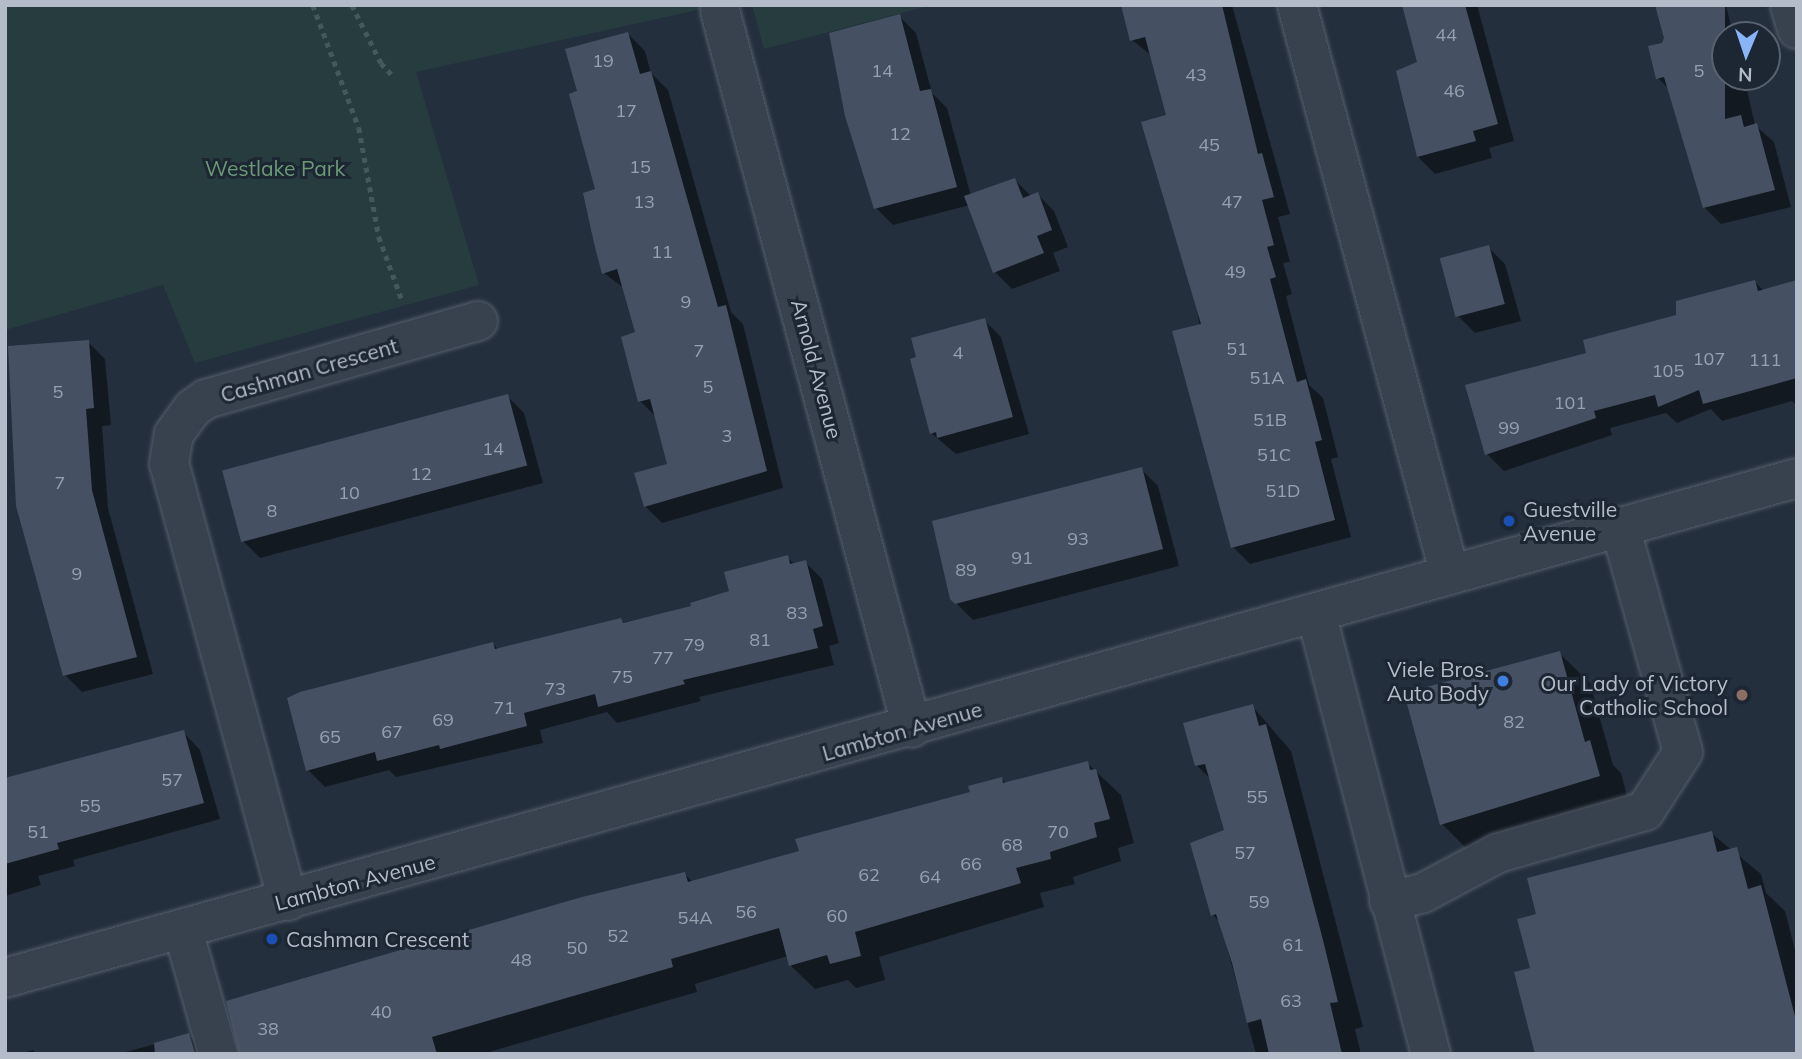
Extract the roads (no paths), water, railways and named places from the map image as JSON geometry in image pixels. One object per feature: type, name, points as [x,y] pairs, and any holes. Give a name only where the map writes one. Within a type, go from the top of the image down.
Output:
[{"type":"street","points":[[1297,5],[1450,575]]},
{"type":"street","points":[[1790,5],[1797,29]]},
{"type":"street","name":"Arnold Avenue","points":[[720,11],[912,728]]},
{"type":"street","name":"Cashman Crescent","points":[[288,901],[170,464],[174,434],[193,408],[206,399],[478,321]]},
{"type":"street","name":"Lambton Avenue","points":[[5,978],[912,728],[1797,478]]},
{"type":"street","points":[[1389,901],[1423,893],[1498,853],[1646,811],[1683,752],[1620,527]]},
{"type":"street","points":[[1316,613],[1431,1054]]},
{"type":"street","points":[[183,930],[218,1054]]},
{"type":"place","name":"Guestville Avenue","points":[[1509,521]]},
{"type":"place","name":"Viele Bros. Auto Body","points":[[1503,681]]},
{"type":"place","name":"Our Lady of Victory Catholic School","points":[[1742,695]]},
{"type":"place","name":"Cashman Crescent","points":[[272,939]]},
{"type":"park label","name":"Westlake Park","points":[[275,168]]}]
